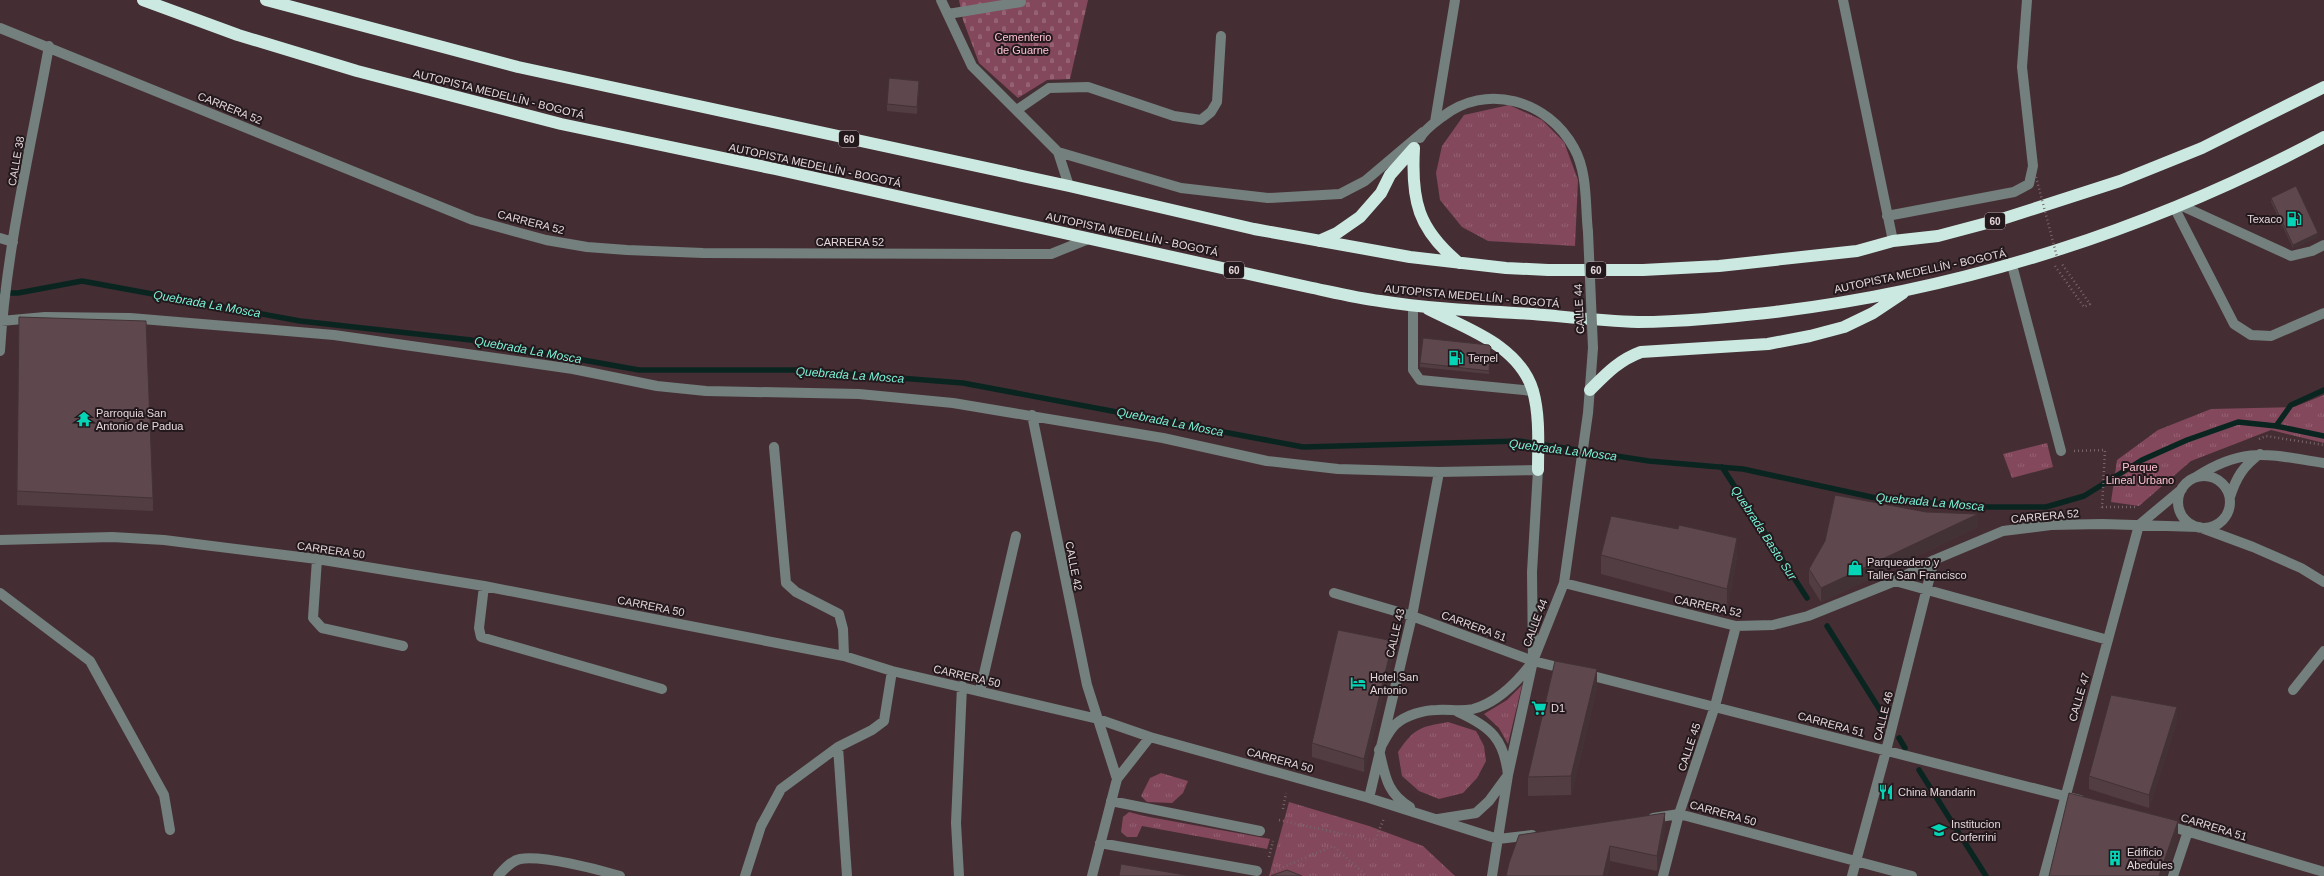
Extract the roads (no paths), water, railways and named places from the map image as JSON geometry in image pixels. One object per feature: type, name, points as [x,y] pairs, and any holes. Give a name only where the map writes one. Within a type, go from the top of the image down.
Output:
[{"type":"highway","name":"AUTOPISTA MEDELLÍN - BOGOTÁ","points":[[143,0],[238,35],[350,68],[561,124],[1090,238],[1308,287],[1380,301],[1417,306],[1637,322],[1744,315],[1799,309],[1866,298],[2012,265],[2140,221],[2177,206],[2230,184],[2324,137]]},
{"type":"highway","name":"60","points":[[266,0],[518,67],[1070,186],[1254,229],[1410,257],[1459,263],[1548,270],[1643,270],[1719,266],[1857,250],[1893,241],[1938,236],[2002,219],[2120,181],[2208,144],[2324,86]]},
{"type":"highway","points":[[1319,241],[1349,226],[1365,213],[1381,193],[1390,175],[1414,148]]},
{"type":"highway","points":[[1414,148],[1412,172],[1418,207],[1423,223],[1433,239],[1459,263]]},
{"type":"highway","points":[[1590,390],[1616,364],[1626,357],[1641,352],[1768,344],[1810,336],[1844,327],[1873,313],[1911,288]]},
{"type":"highway","points":[[1417,306],[1496,343],[1513,357],[1525,374],[1533,391],[1536,409],[1538,465]]},
{"type":"street","points":[[941,0],[972,66],[1058,152],[1070,186]]},
{"type":"street","points":[[1435,122],[1455,0]]},
{"type":"street","points":[[1843,0],[1893,241]]},
{"type":"street","points":[[1887,216],[2014,192],[2029,184],[2033,166],[2022,67],[2027,0]]},
{"type":"street","points":[[948,14],[1022,2]]},
{"type":"street","name":"CARRERA 52","points":[[0,28],[49,46],[473,220],[546,240],[587,247],[703,253],[1051,254],[1090,238]]},
{"type":"street","points":[[1017,110],[1049,88],[1088,87],[1174,116],[1201,120],[1211,112],[1217,102],[1221,36]]},
{"type":"street","name":"CALLE 38","points":[[0,351],[1,322],[13,242],[49,46]]},
{"type":"street","name":"CALLE 44","points":[[1414,148],[1423,132],[1461,104],[1492,98],[1509,99],[1537,111],[1550,120],[1574,148],[1582,170],[1588,232],[1593,348],[1588,413],[1576,489],[1564,583],[1533,661],[1508,775],[1492,876]]},
{"type":"street","points":[[1058,152],[1181,188],[1268,198],[1340,194],[1365,181],[1423,132]]},
{"type":"street","points":[[2177,206],[2291,256],[2312,251],[2324,245]]},
{"type":"street","points":[[2177,206],[2234,324],[2251,335],[2271,336],[2324,313]]},
{"type":"street","points":[[0,238],[13,242]]},
{"type":"street","points":[[2012,265],[2061,451]]},
{"type":"street","points":[[1417,306],[1413,370],[1420,380],[1533,391]]},
{"type":"street","points":[[1,322],[44,317],[130,318],[334,335],[573,369],[657,386],[706,392],[859,394],[953,403],[1163,438],[1267,461],[1338,469],[1439,472],[1538,465]]},
{"type":"street","name":"CALLE 42","points":[[1032,415],[1087,685],[1117,779]]},
{"type":"street","points":[[774,447],[786,583],[796,592],[839,614],[843,629],[844,656]]},
{"type":"street","points":[[2139,525],[2192,480],[2213,466],[2230,459],[2261,453],[2324,463]]},
{"type":"street","points":[[2182,489],[2178,502],[2179,509],[2186,521],[2198,527],[2207,528],[2222,521],[2227,514],[2230,497],[2239,474],[2246,464],[2261,453]]},
{"type":"street","name":"CALLE 44","points":[[1533,661],[1532,572],[1538,465]]},
{"type":"street","name":"CALLE 43","points":[[1369,798],[1379,750],[1412,616],[1439,472]]},
{"type":"street","points":[[2192,480],[2207,477],[2215,479],[2222,484],[2230,497]]},
{"type":"street","name":"CARRERA 52","points":[[1564,583],[1736,626],[1773,625],[1801,618],[1895,581],[1934,560],[2003,531],[2051,525],[2198,527],[2260,550],[2301,568],[2324,582]]},
{"type":"street","name":"CALLE 47","points":[[2044,876],[2064,795],[2139,525]]},
{"type":"street","points":[[980,691],[1016,536]]},
{"type":"street","name":"CARRERA 50","points":[[0,540],[127,538],[164,540],[317,560],[484,586],[844,656],[892,671],[962,686],[1098,719],[1150,737],[1369,798],[1498,839],[1546,833]]},
{"type":"street","points":[[317,560],[313,618],[322,628],[403,646]]},
{"type":"street","name":"CALLE 46","points":[[1852,876],[1886,751],[1934,560]]},
{"type":"street","points":[[1895,581],[1927,588],[2108,640]]},
{"type":"street","points":[[484,586],[478,628],[481,637],[662,689]]},
{"type":"street","points":[[0,593],[90,661],[164,795],[170,830]]},
{"type":"street","name":"CARRERA 51","points":[[1334,593],[1412,616],[1533,661],[1715,706],[1886,751],[2064,795],[2094,804]]},
{"type":"street","name":"CALLE 45","points":[[1663,876],[1679,814],[1715,706],[1736,626]]},
{"type":"street","points":[[2293,690],[2324,651]]},
{"type":"street","points":[[1422,815],[1400,802],[1386,782],[1379,750],[1396,724],[1415,714],[1437,710],[1458,712],[1475,709],[1494,699],[1519,679],[1533,661]]},
{"type":"street","points":[[744,876],[761,826],[781,789],[838,747],[872,730],[884,721],[892,671]]},
{"type":"street","points":[[959,876],[956,823],[962,686]]},
{"type":"street","points":[[1438,819],[1476,813],[1489,801],[1508,775],[1506,755],[1495,736],[1478,721],[1458,712]]},
{"type":"street","points":[[1092,876],[1117,779],[1150,737]]},
{"type":"street","points":[[838,747],[848,876]]},
{"type":"street","points":[[1111,801],[1260,831]]},
{"type":"street","name":"CARRERA 50","points":[[1640,820],[1679,814],[1912,876]]},
{"type":"street","name":"CARRERA 51","points":[[2159,823],[2324,872]]},
{"type":"street","points":[[2173,876],[2188,831]]},
{"type":"street","points":[[1100,843],[1262,872]]},
{"type":"street","points":[[498,876],[506,867],[519,859],[557,861],[620,876]]},
{"type":"waterway","name":"Quebrada La Mosca","points":[[0,293],[18,293],[82,281],[300,321],[471,340],[639,370],[797,370],[963,383],[1303,447],[1519,441],[1649,461],[1743,469],[1885,500],[1988,507],[2046,507],[2084,496],[2142,460],[2187,440],[2238,422],[2276,426],[2324,436]]},
{"type":"waterway","points":[[2276,426],[2291,405],[2324,390]]},
{"type":"waterway","name":"Quebrada Basto Sur","points":[[1722,467],[1807,598]]},
{"type":"waterway","name":"Quebrada Basto Sur","points":[[1827,626],[1885,718]]},
{"type":"waterway","name":"Quebrada Basto Sur","points":[[1899,738],[1905,748]]},
{"type":"waterway","name":"Quebrada Basto Sur","points":[[1919,770],[1986,876]]},
{"type":"place","name":"Texaco","points":[[2294,219]]},
{"type":"place","name":"Terpel","points":[[1456,358]]},
{"type":"place","name":"Parroquia San Antonio de Padua","points":[[84,419]]},
{"type":"place","name":"Parqueadero y Taller San Francisco","points":[[1855,568]]},
{"type":"place","name":"Hotel San Antonio","points":[[1358,683]]},
{"type":"place","name":"D1","points":[[1539,708]]},
{"type":"place","name":"China Mandarin","points":[[1886,792]]},
{"type":"place","name":"Institucion Corferrini","points":[[1939,830]]},
{"type":"place","name":"Edificio Abedules","points":[[2115,858]]},
{"type":"park label","name":"Cementerio de Guarne","points":[[1023,43]]},
{"type":"park label","name":"Parque Lineal Urbano","points":[[2140,473]]}]
